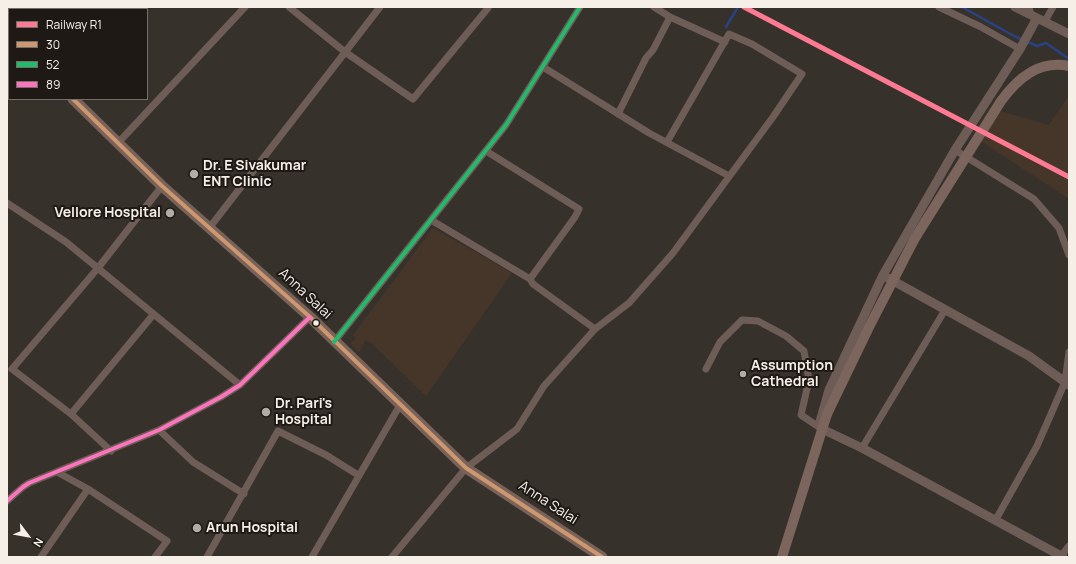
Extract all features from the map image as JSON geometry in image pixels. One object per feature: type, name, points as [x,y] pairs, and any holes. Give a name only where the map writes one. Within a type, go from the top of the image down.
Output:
[{"type":"main road","points":[[782,557],[827,414],[869,326],[915,238],[1001,101],[1014,84],[1038,68],[1056,64],[1069,66]]},
{"type":"main road","name":"Anna Salai","points":[[74,100],[162,186],[310,317],[334,342],[466,468],[602,557]]},
{"type":"street","points":[[118,144],[245,7]]},
{"type":"street","points":[[289,7],[345,51],[413,99],[488,8]]},
{"type":"street","points":[[210,227],[380,7]]},
{"type":"street","points":[[334,342],[506,125],[580,7]]},
{"type":"street","points":[[654,7],[670,17],[725,42]]},
{"type":"street","points":[[939,7],[981,27],[1020,49]]},
{"type":"street","points":[[1015,7],[1036,15],[1069,34]]},
{"type":"street","points":[[822,429],[819,421],[829,390],[883,275],[955,150],[1020,49],[1036,15],[1053,7]]},
{"type":"street","points":[[618,114],[646,58],[653,50],[670,17]]},
{"type":"street","points":[[392,557],[466,468],[517,429],[544,386],[595,329],[629,303],[668,258],[773,117],[802,74],[746,41],[730,34],[667,142]]},
{"type":"street","points":[[543,67],[618,114],[729,176]]},
{"type":"street","points":[[955,150],[1034,199],[1059,228],[1069,255]]},
{"type":"street","points":[[486,151],[579,209],[575,217],[530,279]]},
{"type":"street","points":[[111,451],[71,414],[12,369],[98,268],[162,186]]},
{"type":"street","points":[[7,203],[66,242],[240,385]]},
{"type":"street","points":[[431,220],[530,279],[532,284],[595,329]]},
{"type":"street","points":[[883,275],[1029,356],[1067,383]]},
{"type":"street","points":[[862,448],[945,310]]},
{"type":"street","points":[[71,414],[153,315]]},
{"type":"street","points":[[7,501],[23,487],[159,430],[240,385],[310,317]]},
{"type":"street","points":[[706,369],[720,342],[742,320],[758,320],[786,336],[804,352],[809,380],[801,415],[822,429],[862,448],[1062,557],[1069,546]]},
{"type":"street","points":[[995,521],[1037,446],[1067,383],[1069,352]]},
{"type":"street","points":[[312,557],[358,475],[400,405]]},
{"type":"street","points":[[159,430],[193,462],[244,494]]},
{"type":"street","points":[[207,557],[244,494],[278,431],[326,455],[358,475]]},
{"type":"street","points":[[57,472],[88,489],[167,541],[155,557]]},
{"type":"street","points":[[41,557],[88,489]]},
{"type":"shaded area","points":[[1069,95],[1069,199],[973,136],[990,108],[1049,125]]},
{"type":"shaded area","points":[[433,228],[512,273],[426,396],[370,342],[366,340],[359,352],[350,344],[356,338],[353,335]]},
{"type":"waterway","points":[[726,27],[738,7]]},
{"type":"waterway","points":[[962,7],[1014,36],[1037,46],[1046,43],[1069,59]]},
{"type":"rail line","name":"R1","points":[[744,7],[1069,177]]},
{"type":"transit line","name":"52","points":[[334,342],[506,125],[580,7]]},
{"type":"transit line","name":"30","points":[[74,100],[162,186],[310,317],[466,468],[602,557]]},
{"type":"transit line","name":"89","points":[[7,501],[29,483],[159,430],[221,397],[240,385],[310,317]]},
{"type":"place","name":"Dr. E Sivakumar ENT Clinic","points":[[194,174]]},
{"type":"place","name":"Vellore Hospital","points":[[170,213]]},
{"type":"place","name":"Assumption Cathedral","points":[[743,374]]},
{"type":"place","name":"Dr. Pari's Hospital","points":[[266,412]]},
{"type":"place","name":"Arun Hospital","points":[[197,528]]}]
